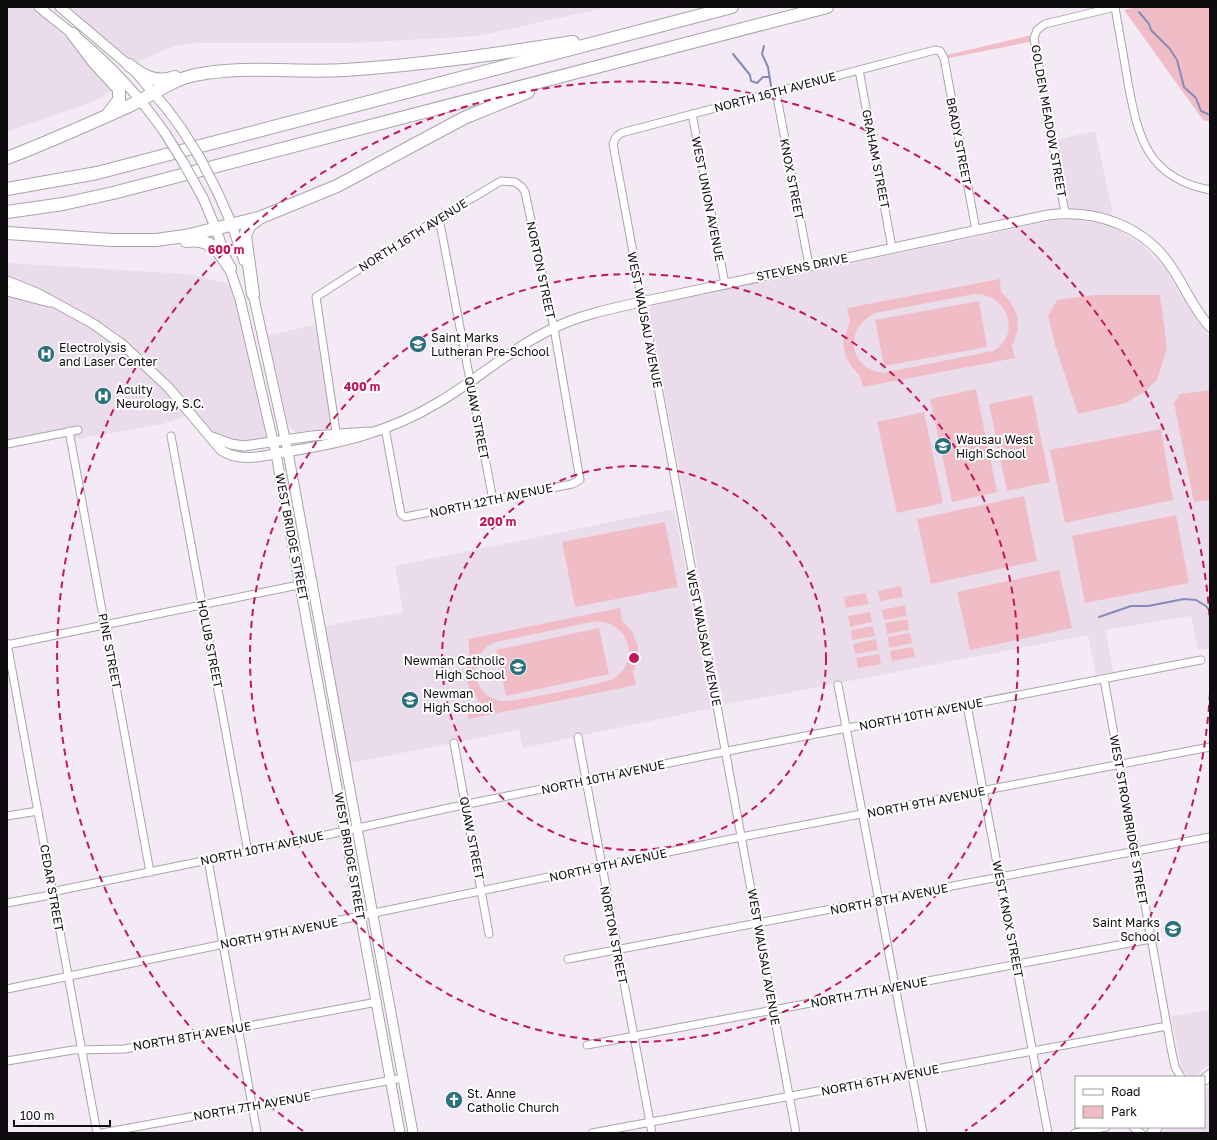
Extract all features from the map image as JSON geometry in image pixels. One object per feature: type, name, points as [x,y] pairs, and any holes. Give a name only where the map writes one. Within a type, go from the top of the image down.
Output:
[{"type":"highway","points":[[7,189],[97,173],[732,7]]},
{"type":"highway","points":[[7,212],[63,204],[113,193],[499,92],[614,64],[827,7]]},
{"type":"highway","points":[[73,34],[94,62],[119,89],[118,103],[109,114]]},
{"type":"highway","points":[[129,65],[151,79],[168,80],[201,70],[344,70],[428,64],[590,39],[614,38]]},
{"type":"highway","points":[[94,239],[156,240],[181,237],[259,218],[337,186],[484,108],[614,64]]},
{"type":"highway","points":[[7,158],[57,138],[140,100],[154,92],[195,75],[241,71]]},
{"type":"highway","points":[[253,294],[245,236],[249,226],[259,218]]},
{"type":"highway","points":[[7,233],[94,239],[150,245],[203,241],[215,247],[230,268]]},
{"type":"main road","name":"WEST BRIDGE STREET","points":[[39,7],[106,63],[140,100],[165,133],[203,198],[230,268],[245,318],[276,454],[400,1133]]},
{"type":"main road","name":"WEST BRIDGE STREET","points":[[60,7],[129,65],[154,92],[181,128],[200,158],[218,193],[232,225],[244,260],[288,452],[413,1133]]},
{"type":"main road","name":"STEVENS DRIVE","points":[[212,437],[240,446],[285,439],[356,439],[423,412],[471,382],[528,343],[554,328],[595,313],[641,301],[809,265],[1065,213],[1094,216],[1111,220],[1132,231],[1151,244],[1172,267],[1193,304],[1210,327]]},
{"type":"main road","points":[[7,281],[34,291],[50,302]]},
{"type":"main road","points":[[7,292],[50,302]]},
{"type":"main road","name":"STEVENS DRIVE","points":[[50,302],[96,326],[132,352],[168,387],[212,437],[220,450],[233,456],[247,457],[288,452],[337,438]]},
{"type":"street","name":"GOLDEN MEADOW STREET","points":[[1065,213],[1034,38],[1037,30],[1051,22],[1115,7]]},
{"type":"street","points":[[1115,7],[1135,122],[1142,141],[1156,162],[1178,179],[1190,185],[1210,190]]},
{"type":"street","name":"NORTH 16TH AVENUE","points":[[613,144],[616,137],[620,133],[935,50],[942,52]]},
{"type":"street","name":"BRADY STREET","points":[[942,52],[976,230]]},
{"type":"street","name":"GRAHAM STREET","points":[[859,70],[892,248]]},
{"type":"street","name":"KNOX STREET","points":[[776,92],[809,265]]},
{"type":"street","name":"WEST UNION AVENUE","points":[[692,114],[725,284]]},
{"type":"street","name":"WEST WAUSAU AVENUE","points":[[613,144],[796,1133]]},
{"type":"street","name":"NORTH 16TH AVENUE","points":[[337,438],[316,298],[320,293],[439,218],[501,182],[515,182]]},
{"type":"street","name":"NORTON STREET","points":[[515,182],[524,192],[554,328],[580,480]]},
{"type":"street","name":"QUAW STREET","points":[[439,218],[493,500]]},
{"type":"street","name":"NORTH 12TH AVENUE","points":[[385,428],[399,504],[402,515],[409,517],[572,484],[580,480]]},
{"type":"street","points":[[7,444],[78,430]]},
{"type":"street","name":"PINE STREET","points":[[70,431],[150,872]]},
{"type":"street","name":"HOLUB STREET","points":[[171,436],[248,852]]},
{"type":"street","points":[[7,645],[313,582]]},
{"type":"street","name":"CEDAR STREET","points":[[7,645],[97,1133]]},
{"type":"street","name":"NORTH 10TH AVENUE","points":[[7,903],[61,890],[248,852],[465,804],[726,751],[1201,660]]},
{"type":"street","name":"WEST STROWBRIDGE STREET","points":[[1104,679],[1174,1064],[1180,1076]]},
{"type":"street","points":[[838,685],[923,1133]]},
{"type":"street","name":"WEST KNOX STREET","points":[[967,705],[1048,1133]]},
{"type":"street","name":"NORTON STREET","points":[[578,737],[652,1133]]},
{"type":"street","name":"QUAW STREET","points":[[454,743],[489,934]]},
{"type":"street","name":"NORTH 9TH AVENUE","points":[[7,990],[742,837],[1210,747]]},
{"type":"street","points":[[7,816],[38,811]]},
{"type":"street","name":"NORTH 8TH AVENUE","points":[[568,959],[617,951],[1210,837]]},
{"type":"street","points":[[208,860],[257,1133]]},
{"type":"street","name":"NORTH 7TH AVENUE","points":[[588,1045],[1151,939]]},
{"type":"street","name":"NORTH 8TH AVENUE","points":[[7,1061],[82,1050],[125,1049],[377,1002]]},
{"type":"street","name":"NORTH 6TH AVENUE","points":[[592,1133],[790,1098],[1167,1026]]},
{"type":"street","name":"NORTH 7TH AVENUE","points":[[102,1133],[403,1078]]},
{"type":"street","points":[[1075,1133],[1101,1128]]},
{"type":"shaded area","points":[[7,7],[32,7],[71,41],[116,88],[100,99],[7,132]]},
{"type":"shaded area","points":[[68,7],[608,7],[478,36],[352,43],[196,43],[175,46],[135,63]]},
{"type":"shaded area","points":[[1095,131],[1112,209],[1111,220],[1065,213],[1052,141]]},
{"type":"shaded area","name":"Wausau West High School","points":[[1056,220],[1077,220],[1097,223],[1117,229],[1141,244],[1165,268],[1194,317],[1210,337],[1210,648],[1198,650],[1191,616],[1106,630],[1113,672],[1096,675],[1088,635],[724,705],[649,311],[651,307],[655,303],[694,295],[697,296]]},
{"type":"shaded area","points":[[7,263],[188,274],[235,285],[273,441],[253,445],[212,437],[191,414],[163,424],[71,440],[70,432],[7,444]]},
{"type":"shaded area","points":[[315,325],[332,424],[331,428],[327,429],[295,432],[288,425],[268,335]]},
{"type":"shaded area","name":"Newman Catholic High School","points":[[674,509],[712,708],[523,748],[519,730],[350,763],[325,626],[403,612],[395,566]]},
{"type":"shaded area","points":[[1210,1010],[1210,1064],[1196,1076],[1188,1076],[1183,1071],[1180,1063],[1171,1016]]},
{"type":"shaded area","points":[[1210,1086],[1210,1133],[1162,1133],[1167,1128],[1205,1128],[1205,1090]]},
{"type":"green space","points":[[1136,7],[1210,7],[1210,122],[1203,120],[1124,10]]},
{"type":"green space","points":[[1028,36],[1034,36],[1034,41],[944,59],[943,56]]},
{"type":"green space","points":[[1000,279],[1001,292],[1010,301],[1017,315],[1018,330],[1012,346],[1015,358],[863,387],[860,376],[851,366],[845,354],[843,341],[850,322],[847,308]],"holes":[[[974,294],[986,295],[995,300],[1002,307],[1007,316],[1009,325],[1007,335],[1002,344],[993,351],[883,373],[871,369],[862,363],[856,356],[854,337],[858,328],[865,320],[875,313]]]},
{"type":"green space","points":[[1094,295],[1160,295],[1167,348],[1157,380],[1144,392],[1126,403],[1078,414],[1055,345],[1048,316],[1057,300]]},
{"type":"green space","points":[[979,301],[987,347],[884,366],[875,320]]},
{"type":"green space","points":[[976,389],[997,492],[952,502],[930,399]]},
{"type":"green space","points":[[1210,390],[1210,500],[1194,502],[1174,403],[1180,394]]},
{"type":"green space","points":[[1032,395],[1050,482],[1007,491],[989,404]]},
{"type":"green space","points":[[924,412],[943,503],[897,513],[877,422]]},
{"type":"green space","points":[[1161,429],[1173,500],[1065,523],[1050,450]]},
{"type":"green space","points":[[1024,496],[1037,561],[931,584],[917,519]]},
{"type":"green space","points":[[1176,515],[1189,583],[1085,603],[1072,536]]},
{"type":"green space","points":[[665,522],[678,587],[575,607],[562,542]]},
{"type":"green space","points":[[1059,570],[1072,628],[970,650],[957,592]]},
{"type":"green space","points":[[901,586],[903,597],[880,601],[878,591]]},
{"type":"green space","points":[[866,593],[869,604],[846,608],[844,597]]},
{"type":"green space","points":[[905,605],[907,616],[884,620],[882,610]]},
{"type":"green space","points":[[620,608],[622,621],[632,631],[638,647],[638,659],[633,672],[636,685],[468,719],[467,710],[481,707],[482,704],[468,686],[466,678],[469,658],[468,639]],"holes":[[[592,622],[604,622],[614,626],[622,633],[627,642],[629,652],[627,662],[622,671],[613,679],[556,693],[509,701],[501,701],[491,697],[483,691],[478,683],[476,664],[486,647],[496,642]]]},
{"type":"green space","points":[[870,612],[872,622],[850,627],[848,616]]},
{"type":"green space","points":[[908,619],[909,630],[887,634],[885,623]]},
{"type":"green space","points":[[873,626],[875,636],[852,640],[851,630]]},
{"type":"green space","points":[[599,628],[609,674],[506,696],[496,650]]},
{"type":"green space","points":[[910,633],[912,643],[889,648],[888,637]]},
{"type":"green space","points":[[876,639],[878,650],[855,654],[853,644]]},
{"type":"green space","points":[[913,647],[915,657],[892,661],[890,651]]},
{"type":"green space","points":[[879,654],[881,664],[858,668],[856,658]]},
{"type":"waterway","points":[[1139,12],[1149,24],[1151,30],[1170,49],[1177,60],[1184,87],[1196,98],[1201,111],[1210,115]]},
{"type":"waterway","points":[[764,46],[762,54],[768,67],[771,86]]},
{"type":"waterway","points":[[733,54],[750,75],[751,81],[757,83],[763,77],[769,77]]},
{"type":"waterway","points":[[1099,617],[1131,606],[1148,606],[1184,599],[1196,600],[1206,606],[1210,611]]},
{"type":"place","name":"Saint Marks Lutheran Pre-School","points":[[418,344]]},
{"type":"place","name":"Electrolysis and Laser Center","points":[[46,354]]},
{"type":"place","name":"Acuity Neurology, S.C.","points":[[103,396]]},
{"type":"place","name":"Wausau West High School","points":[[943,446]]},
{"type":"place","name":"Newman Catholic High School","points":[[518,667]]},
{"type":"place","name":"Newman High School","points":[[410,700]]},
{"type":"place","name":"Saint Marks School","points":[[1173,929]]},
{"type":"place","name":"St. Anne Catholic Church","points":[[454,1100]]}]
